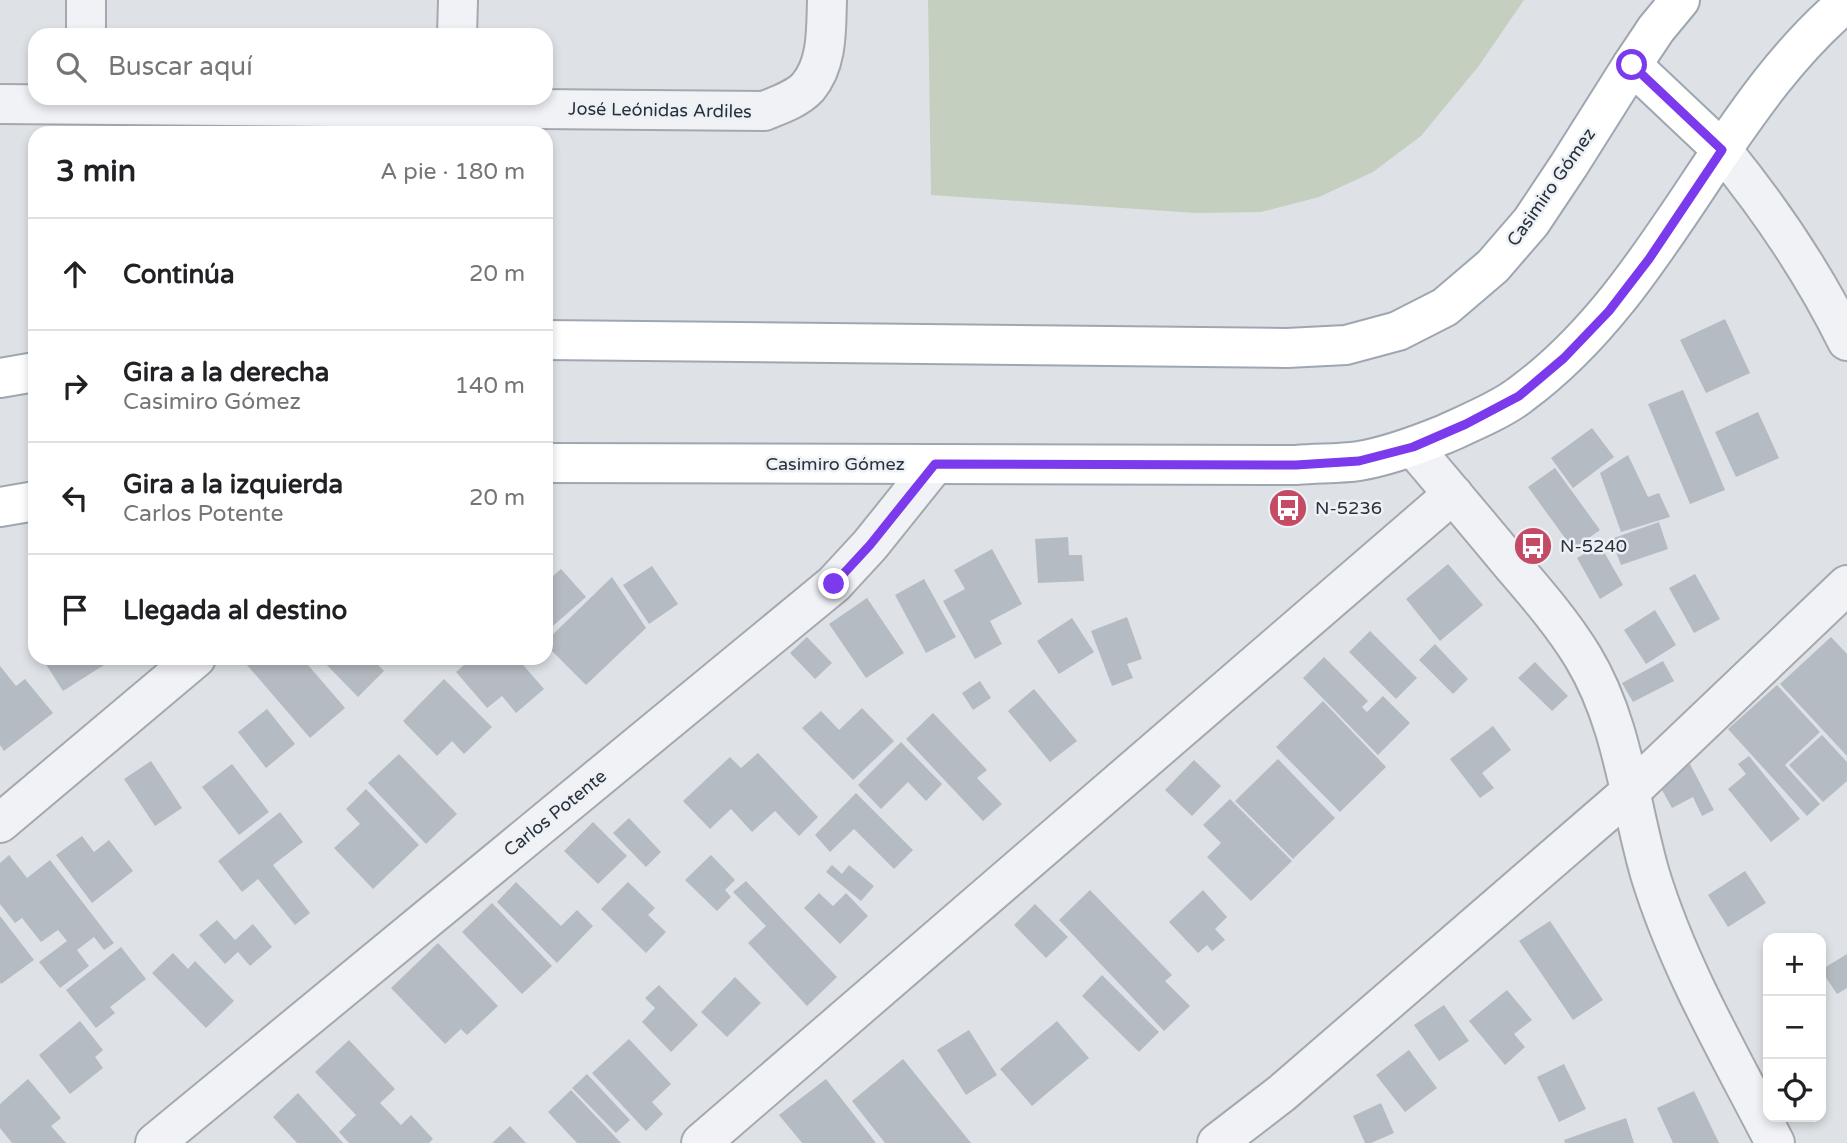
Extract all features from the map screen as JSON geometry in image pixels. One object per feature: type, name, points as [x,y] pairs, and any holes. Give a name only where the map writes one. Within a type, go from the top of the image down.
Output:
[{"type":"main road","name":"Casimiro Gómez","points":[[553,340],[1287,348],[1346,345],[1398,331],[1445,307],[1493,267],[1531,222],[1656,29],[1680,0]]},
{"type":"main road","name":"Casimiro Gómez","points":[[553,463],[1296,465],[1359,461],[1413,447],[1466,424],[1519,396],[1564,358],[1609,311],[1649,259],[1766,87],[1790,57],[1847,2]]},
{"type":"main road","points":[[1632,65],[1722,150]]},
{"type":"main road","points":[[0,378],[28,373]]},
{"type":"main road","points":[[0,507],[28,502]]},
{"type":"street","points":[[86,0],[86,28]]},
{"type":"street","points":[[457,28],[458,0]]},
{"type":"street","name":"José Leónidas Ardiles","points":[[533,105],[764,111],[790,100],[808,86],[820,65],[826,39],[827,0]]},
{"type":"street","name":"José Leónidas Ardiles","points":[[0,104],[28,103]]},
{"type":"street","points":[[1722,150],[1758,194],[1795,248],[1847,341]]},
{"type":"street","points":[[1413,447],[1545,605],[1583,657],[1614,723],[1650,873],[1671,931],[1697,992],[1775,1143]]},
{"type":"street","name":"Carlos Potente","points":[[155,1143],[834,584],[870,545],[935,464]]},
{"type":"street","points":[[701,1143],[1453,494]]},
{"type":"street","points":[[1217,1143],[1282,1093],[1631,791],[1847,585]]},
{"type":"street","points":[[0,823],[188,665]]},
{"type":"green space","points":[[928,0],[1524,0],[1478,67],[1421,136],[1373,172],[1319,197],[1261,212],[1196,213],[931,195]]},
{"type":"building","points":[[1725,319],[1750,373],[1706,393],[1680,340]]},
{"type":"building","points":[[1683,390],[1725,490],[1690,504],[1648,404]]},
{"type":"building","points":[[1758,412],[1779,458],[1736,477],[1715,432]]},
{"type":"building","points":[[1592,428],[1614,457],[1573,488],[1551,458]]},
{"type":"building","points":[[1628,455],[1648,497],[1659,493],[1670,517],[1621,532],[1600,473]]},
{"type":"building","points":[[1555,468],[1600,530],[1573,549],[1528,487]]},
{"type":"building","points":[[1659,522],[1668,549],[1621,565],[1611,539]]},
{"type":"building","points":[[1068,537],[1069,555],[1082,555],[1084,581],[1038,583],[1035,539]]},
{"type":"building","points":[[1600,545],[1623,585],[1600,599],[1577,558]]},
{"type":"building","points":[[992,549],[1022,604],[990,621],[1002,644],[975,659],[943,601],[965,589],[954,570]]},
{"type":"building","points":[[1448,564],[1483,605],[1440,641],[1406,599]]},
{"type":"building","points":[[652,566],[678,604],[649,624],[623,585]]},
{"type":"building","points":[[561,569],[586,597],[553,626],[553,576]]},
{"type":"building","points":[[1695,574],[1720,619],[1694,633],[1669,588]]},
{"type":"building","points":[[612,577],[646,628],[586,685],[553,652],[553,634]]},
{"type":"building","points":[[924,579],[956,637],[926,653],[895,595]]},
{"type":"building","points":[[867,598],[904,653],[866,678],[829,624]]},
{"type":"building","points":[[1655,610],[1676,645],[1646,664],[1624,630]]},
{"type":"building","points":[[1127,617],[1142,659],[1127,664],[1133,678],[1112,686],[1091,631]]},
{"type":"building","points":[[1072,618],[1094,652],[1059,674],[1037,641]]},
{"type":"building","points":[[1370,631],[1417,678],[1396,699],[1349,652]]},
{"type":"building","points":[[807,637],[832,663],[815,679],[790,653]]},
{"type":"building","points":[[1831,637],[1847,654],[1847,756],[1780,684]]},
{"type":"building","points":[[1435,644],[1468,679],[1453,694],[1419,660]]},
{"type":"building","points":[[1324,657],[1368,701],[1362,707],[1367,712],[1383,696],[1410,723],[1378,755],[1303,678]]},
{"type":"building","points":[[1663,661],[1674,681],[1633,702],[1622,683]]},
{"type":"building","points":[[1535,662],[1568,696],[1552,711],[1518,678]]},
{"type":"building","points":[[46,665],[104,665],[63,691]]},
{"type":"building","points":[[247,665],[308,665],[345,708],[310,738]]},
{"type":"building","points":[[327,665],[378,665],[384,671],[358,697]]},
{"type":"building","points":[[464,665],[523,665],[544,689],[516,713],[502,696],[487,708],[456,672]]},
{"type":"building","points":[[0,666],[16,686],[25,679],[53,713],[4,751],[0,745]]},
{"type":"building","points":[[444,679],[492,727],[464,754],[452,741],[437,756],[403,721]]},
{"type":"building","points":[[980,681],[991,698],[973,710],[962,693]]},
{"type":"building","points":[[1777,685],[1820,732],[1785,765],[1820,804],[1807,816],[1728,729]]},
{"type":"building","points":[[1034,689],[1077,741],[1050,762],[1008,711]]},
{"type":"building","points":[[1323,701],[1386,767],[1340,812],[1276,747]]},
{"type":"building","points":[[862,708],[894,741],[853,780],[802,728],[821,711],[839,730]]},
{"type":"building","points":[[267,709],[295,744],[266,768],[238,732]]},
{"type":"building","points":[[933,713],[987,770],[977,778],[1002,804],[983,821],[906,739]]},
{"type":"building","points":[[1493,726],[1511,750],[1482,773],[1494,788],[1480,798],[1450,759]]},
{"type":"building","points":[[1822,735],[1847,762],[1847,781],[1823,802],[1789,765]]},
{"type":"building","points":[[901,742],[942,784],[926,801],[908,782],[881,809],[858,785]]},
{"type":"building","points":[[758,753],[818,817],[799,836],[775,811],[752,832],[731,809],[710,829],[683,801],[730,757],[741,768]]},
{"type":"building","points":[[399,754],[457,814],[426,844],[368,783]]},
{"type":"building","points":[[1749,756],[1800,819],[1771,842],[1728,789],[1746,774],[1738,764]]},
{"type":"building","points":[[1278,759],[1335,818],[1293,859],[1235,801]]},
{"type":"building","points":[[1194,760],[1221,786],[1192,816],[1165,790]]},
{"type":"building","points":[[151,761],[182,808],[155,826],[124,779]]},
{"type":"building","points":[[232,764],[269,812],[239,835],[202,787]]},
{"type":"building","points":[[1690,764],[1714,810],[1702,816],[1693,797],[1672,808],[1657,781]]},
{"type":"building","points":[[366,789],[419,845],[373,889],[334,848],[360,824],[346,809]]},
{"type":"building","points":[[856,793],[913,850],[894,869],[854,829],[830,852],[815,835]]},
{"type":"building","points":[[1230,799],[1292,861],[1251,901],[1207,857],[1221,843],[1203,825]]},
{"type":"building","points":[[280,812],[303,842],[273,865],[310,913],[295,925],[258,879],[242,892],[218,861]]},
{"type":"building","points":[[629,818],[661,852],[646,867],[613,833]]},
{"type":"building","points":[[593,822],[627,856],[598,884],[564,851]]},
{"type":"building","points":[[82,836],[94,852],[109,840],[133,871],[92,903],[56,855]]},
{"type":"building","points":[[9,855],[27,878],[50,860],[114,943],[104,950],[94,937],[77,950],[89,966],[60,988],[39,962],[67,941],[58,930],[41,942],[22,918],[15,923],[0,904],[0,863]]},
{"type":"building","points":[[711,855],[735,880],[725,890],[731,897],[717,911],[685,880]]},
{"type":"building","points":[[832,865],[842,874],[849,865],[874,886],[861,901],[826,872]]},
{"type":"building","points":[[1745,871],[1766,903],[1728,927],[1708,895]]},
{"type":"building","points":[[746,881],[837,977],[807,1006],[748,943],[766,926],[733,892]]},
{"type":"building","points":[[516,882],[561,926],[577,910],[593,926],[557,963],[497,902]]},
{"type":"building","points":[[628,882],[655,908],[648,915],[666,932],[646,953],[601,909]]},
{"type":"building","points":[[1090,890],[1172,975],[1165,981],[1190,1006],[1164,1031],[1059,920]]},
{"type":"building","points":[[1203,890],[1227,917],[1215,929],[1225,940],[1212,951],[1207,945],[1198,953],[1169,922]]},
{"type":"building","points":[[819,893],[833,906],[846,893],[868,916],[840,944],[804,908]]},
{"type":"building","points":[[492,903],[552,966],[522,994],[462,932]]},
{"type":"building","points":[[1035,904],[1068,937],[1046,958],[1014,925]]},
{"type":"building","points":[[0,916],[34,960],[1,984],[0,982]]},
{"type":"building","points":[[217,920],[235,940],[253,924],[272,947],[250,966],[238,952],[225,964],[199,935]]},
{"type":"building","points":[[1550,921],[1603,1000],[1573,1020],[1519,941]]},
{"type":"building","points":[[438,943],[498,1006],[467,1035],[461,1029],[445,1044],[391,988]]},
{"type":"building","points":[[121,947],[146,979],[110,1007],[115,1013],[96,1028],[66,990]]},
{"type":"building","points":[[173,953],[188,969],[195,961],[234,1001],[206,1028],[152,973]]},
{"type":"building","points":[[1847,954],[1847,988],[1837,994],[1826,978],[1826,967]]},
{"type":"building","points":[[1102,975],[1159,1032],[1139,1052],[1082,996]]},
{"type":"building","points":[[735,977],[761,1003],[727,1037],[701,1012]]},
{"type":"building","points":[[659,985],[698,1025],[671,1052],[642,1022],[655,1008],[645,998]]},
{"type":"building","points":[[1507,990],[1532,1020],[1514,1034],[1525,1047],[1505,1065],[1469,1021]]},
{"type":"building","points":[[1444,1005],[1469,1041],[1439,1061],[1414,1025]]},
{"type":"building","points":[[80,1021],[103,1050],[95,1057],[103,1068],[70,1094],[39,1055]]},
{"type":"building","points":[[1057,1021],[1089,1058],[1032,1106],[1000,1069]]},
{"type":"building","points":[[969,1030],[997,1075],[966,1095],[937,1050]]},
{"type":"building","points":[[629,1039],[671,1084],[652,1102],[663,1114],[646,1131],[592,1073]]},
{"type":"building","points":[[349,1040],[395,1089],[380,1103],[401,1125],[411,1115],[433,1139],[429,1143],[349,1143],[339,1132],[356,1115],[315,1072]]},
{"type":"building","points":[[1409,1050],[1437,1088],[1405,1112],[1376,1075]]},
{"type":"building","points":[[903,1059],[971,1143],[885,1143],[852,1101]]},
{"type":"building","points":[[1564,1064],[1586,1109],[1559,1122],[1537,1077]]},
{"type":"building","points":[[587,1074],[630,1120],[616,1133],[572,1088]]},
{"type":"building","points":[[28,1079],[61,1118],[51,1126],[66,1143],[12,1143],[0,1128],[0,1104]]},
{"type":"building","points":[[826,1079],[876,1143],[802,1143],[779,1115]]},
{"type":"building","points":[[571,1090],[621,1143],[577,1143],[548,1112]]},
{"type":"building","points":[[1694,1091],[1719,1143],[1673,1143],[1657,1108]]},
{"type":"building","points":[[298,1093],[343,1143],[297,1143],[273,1117]]},
{"type":"building","points":[[1381,1103],[1394,1133],[1365,1143],[1353,1116]]},
{"type":"building","points":[[1626,1118],[1634,1143],[1565,1143],[1564,1140]]},
{"type":"building","points":[[510,1126],[526,1143],[492,1143]]},
{"type":"place","name":"N-5236","points":[[1288,508]]},
{"type":"place","name":"N-5240","points":[[1533,546]]},
{"type":"route","points":[[834,584],[870,545],[935,464],[1296,465],[1359,461],[1413,447],[1466,424],[1519,396],[1564,358],[1609,311],[1649,259],[1722,150],[1632,65]]}]
